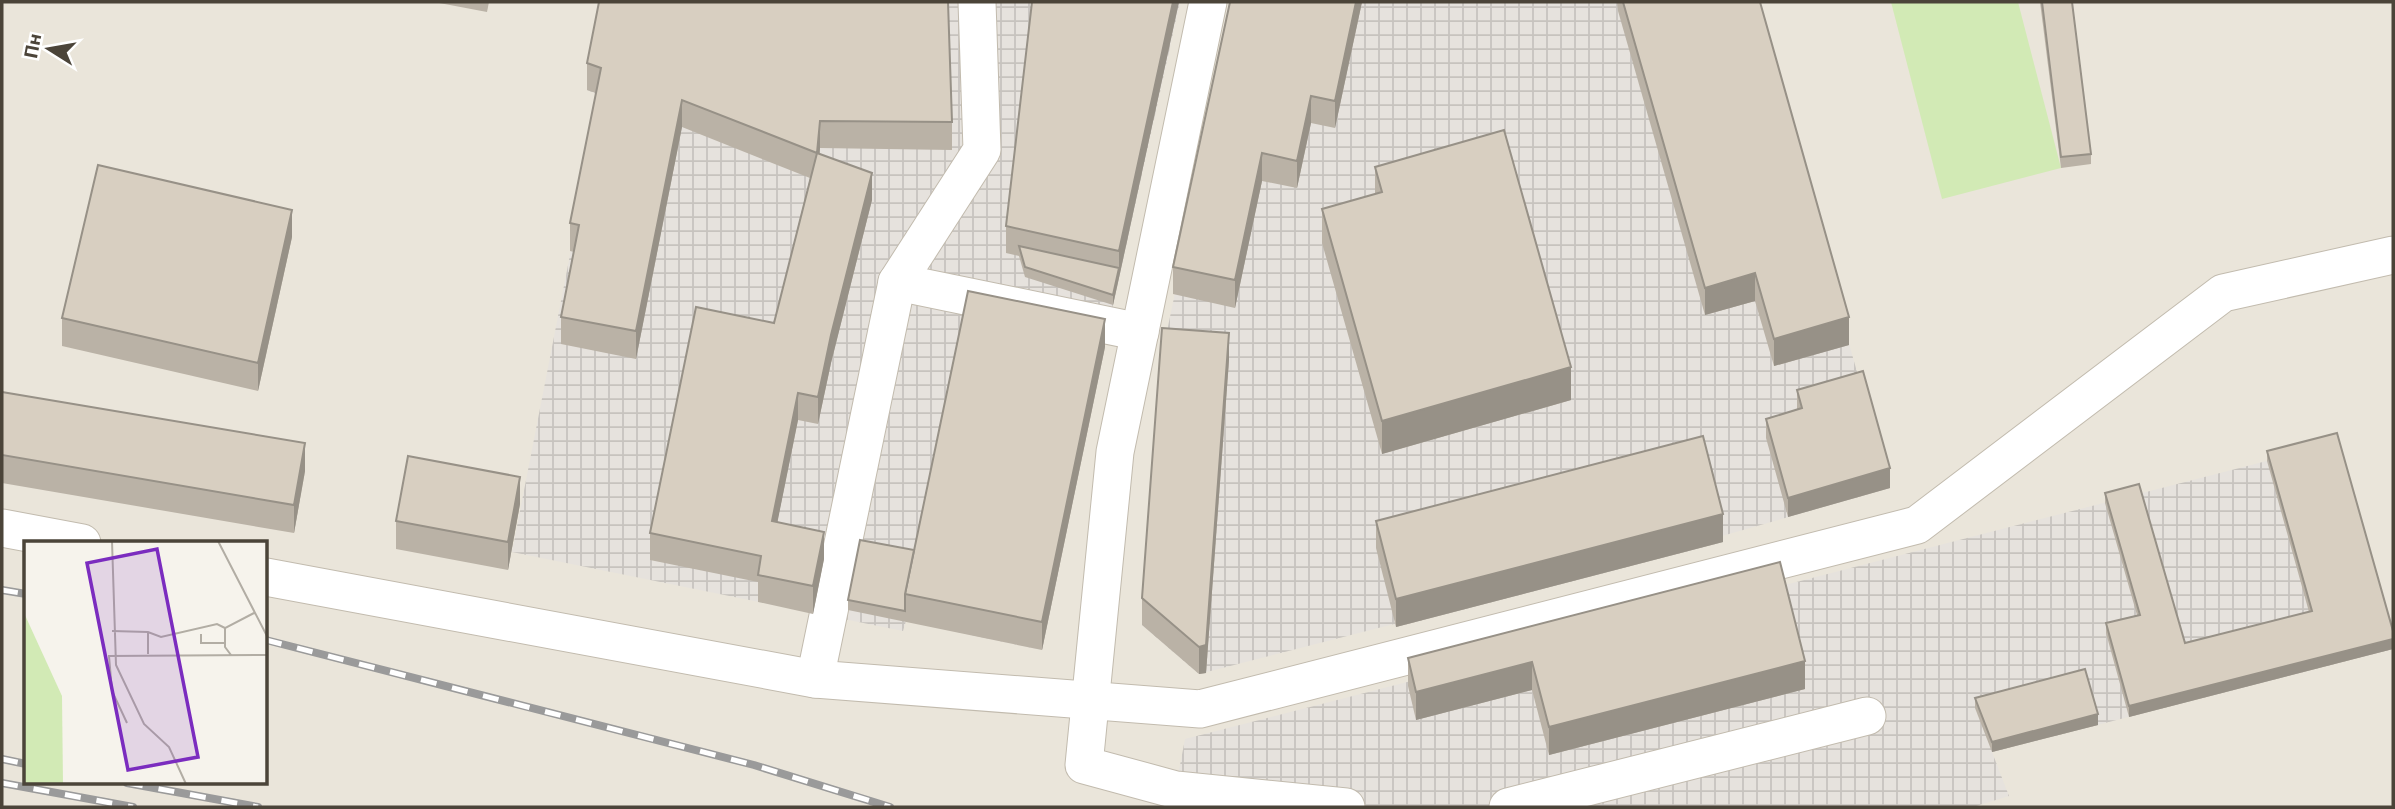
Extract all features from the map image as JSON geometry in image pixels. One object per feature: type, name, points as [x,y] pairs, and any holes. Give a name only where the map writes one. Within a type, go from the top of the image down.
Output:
[{"type":"street","points":[[815,679],[897,282],[982,150],[976,2]]},
{"type":"street","points":[[1208,2],[1115,452],[1084,765],[1176,790],[1346,807]]},
{"type":"street","points":[[268,577],[815,679],[1200,709],[1917,525],[2223,293],[2393,255]]},
{"type":"street","points":[[897,282],[1140,332]]},
{"type":"street","points":[[2,528],[71,541]]},
{"type":"street","points":[[1508,807],[1867,716]]},
{"type":"shaded area","points":[[2,2],[2393,2],[2393,807],[2,807]]},
{"type":"shaded area","points":[[623,2],[1180,2],[1113,305],[1042,650],[906,621],[903,631],[512,552],[601,96],[587,90],[602,18]]},
{"type":"shaded area","points":[[1236,2],[1752,2],[1890,488],[1722,536],[1723,542],[1396,627],[1394,624],[1199,674],[1142,625],[1162,355]]},
{"type":"shaded area","points":[[2337,443],[2393,649],[1992,752],[2009,796],[1973,807],[1172,807],[1185,739]]},
{"type":"green space","points":[[1891,2],[2018,2],[2061,168],[1942,199]]},
{"type":"building","points":[[599,2],[948,2],[952,122],[820,121],[817,153],[682,100],[636,331],[561,317],[579,225],[570,223],[601,68],[587,63]]},
{"type":"building","points":[[1032,2],[1173,2],[1119,251],[1006,226]]},
{"type":"building","points":[[1230,2],[1356,2],[1335,101],[1311,96],[1297,161],[1262,153],[1235,280],[1173,267]]},
{"type":"building","points":[[1623,2],[1760,2],[1849,317],[1774,339],[1755,273],[1705,288]]},
{"type":"building","points":[[2042,2],[2072,2],[2091,154],[2061,157]]},
{"type":"building","points":[[1504,130],[1571,367],[1382,421],[1322,209],[1382,192],[1375,167]]},
{"type":"building","points":[[817,153],[872,173],[818,397],[798,393],[772,521],[824,532],[813,586],[758,575],[761,556],[650,533],[696,307],[774,323]]},
{"type":"building","points":[[98,165],[292,210],[258,363],[62,318]]},
{"type":"building","points":[[1019,246],[1119,268],[1113,295],[1025,267]]},
{"type":"building","points":[[968,291],[1105,319],[1042,622],[905,594]]},
{"type":"building","points":[[1162,328],[1229,333],[1206,645],[1199,647],[1142,598]]},
{"type":"building","points":[[1863,371],[1890,468],[1788,498],[1766,419],[1802,408],[1797,390]]},
{"type":"building","points":[[2,392],[305,443],[294,505],[2,455]]},
{"type":"building","points":[[2337,433],[2393,639],[2129,706],[2106,623],[2140,615],[2105,493],[2139,484],[2185,643],[2312,611],[2267,451]]},
{"type":"building","points":[[1703,436],[1723,514],[1396,599],[1376,521]]},
{"type":"building","points":[[408,456],[520,477],[508,542],[396,521]]},
{"type":"building","points":[[860,540],[914,550],[905,594],[905,611],[848,600]]},
{"type":"building","points":[[1780,562],[1805,661],[1549,727],[1532,662],[1416,692],[1408,658]]},
{"type":"building","points":[[2085,669],[2098,714],[1992,742],[1975,698]]},
{"type":"railway","points":[[2,590],[24,594]]},
{"type":"railway","points":[[268,641],[754,765],[890,807]]},
{"type":"railway","points":[[2,759],[24,764]]},
{"type":"railway","points":[[2,783],[133,807]]},
{"type":"railway","points":[[132,784],[258,807]]}]
